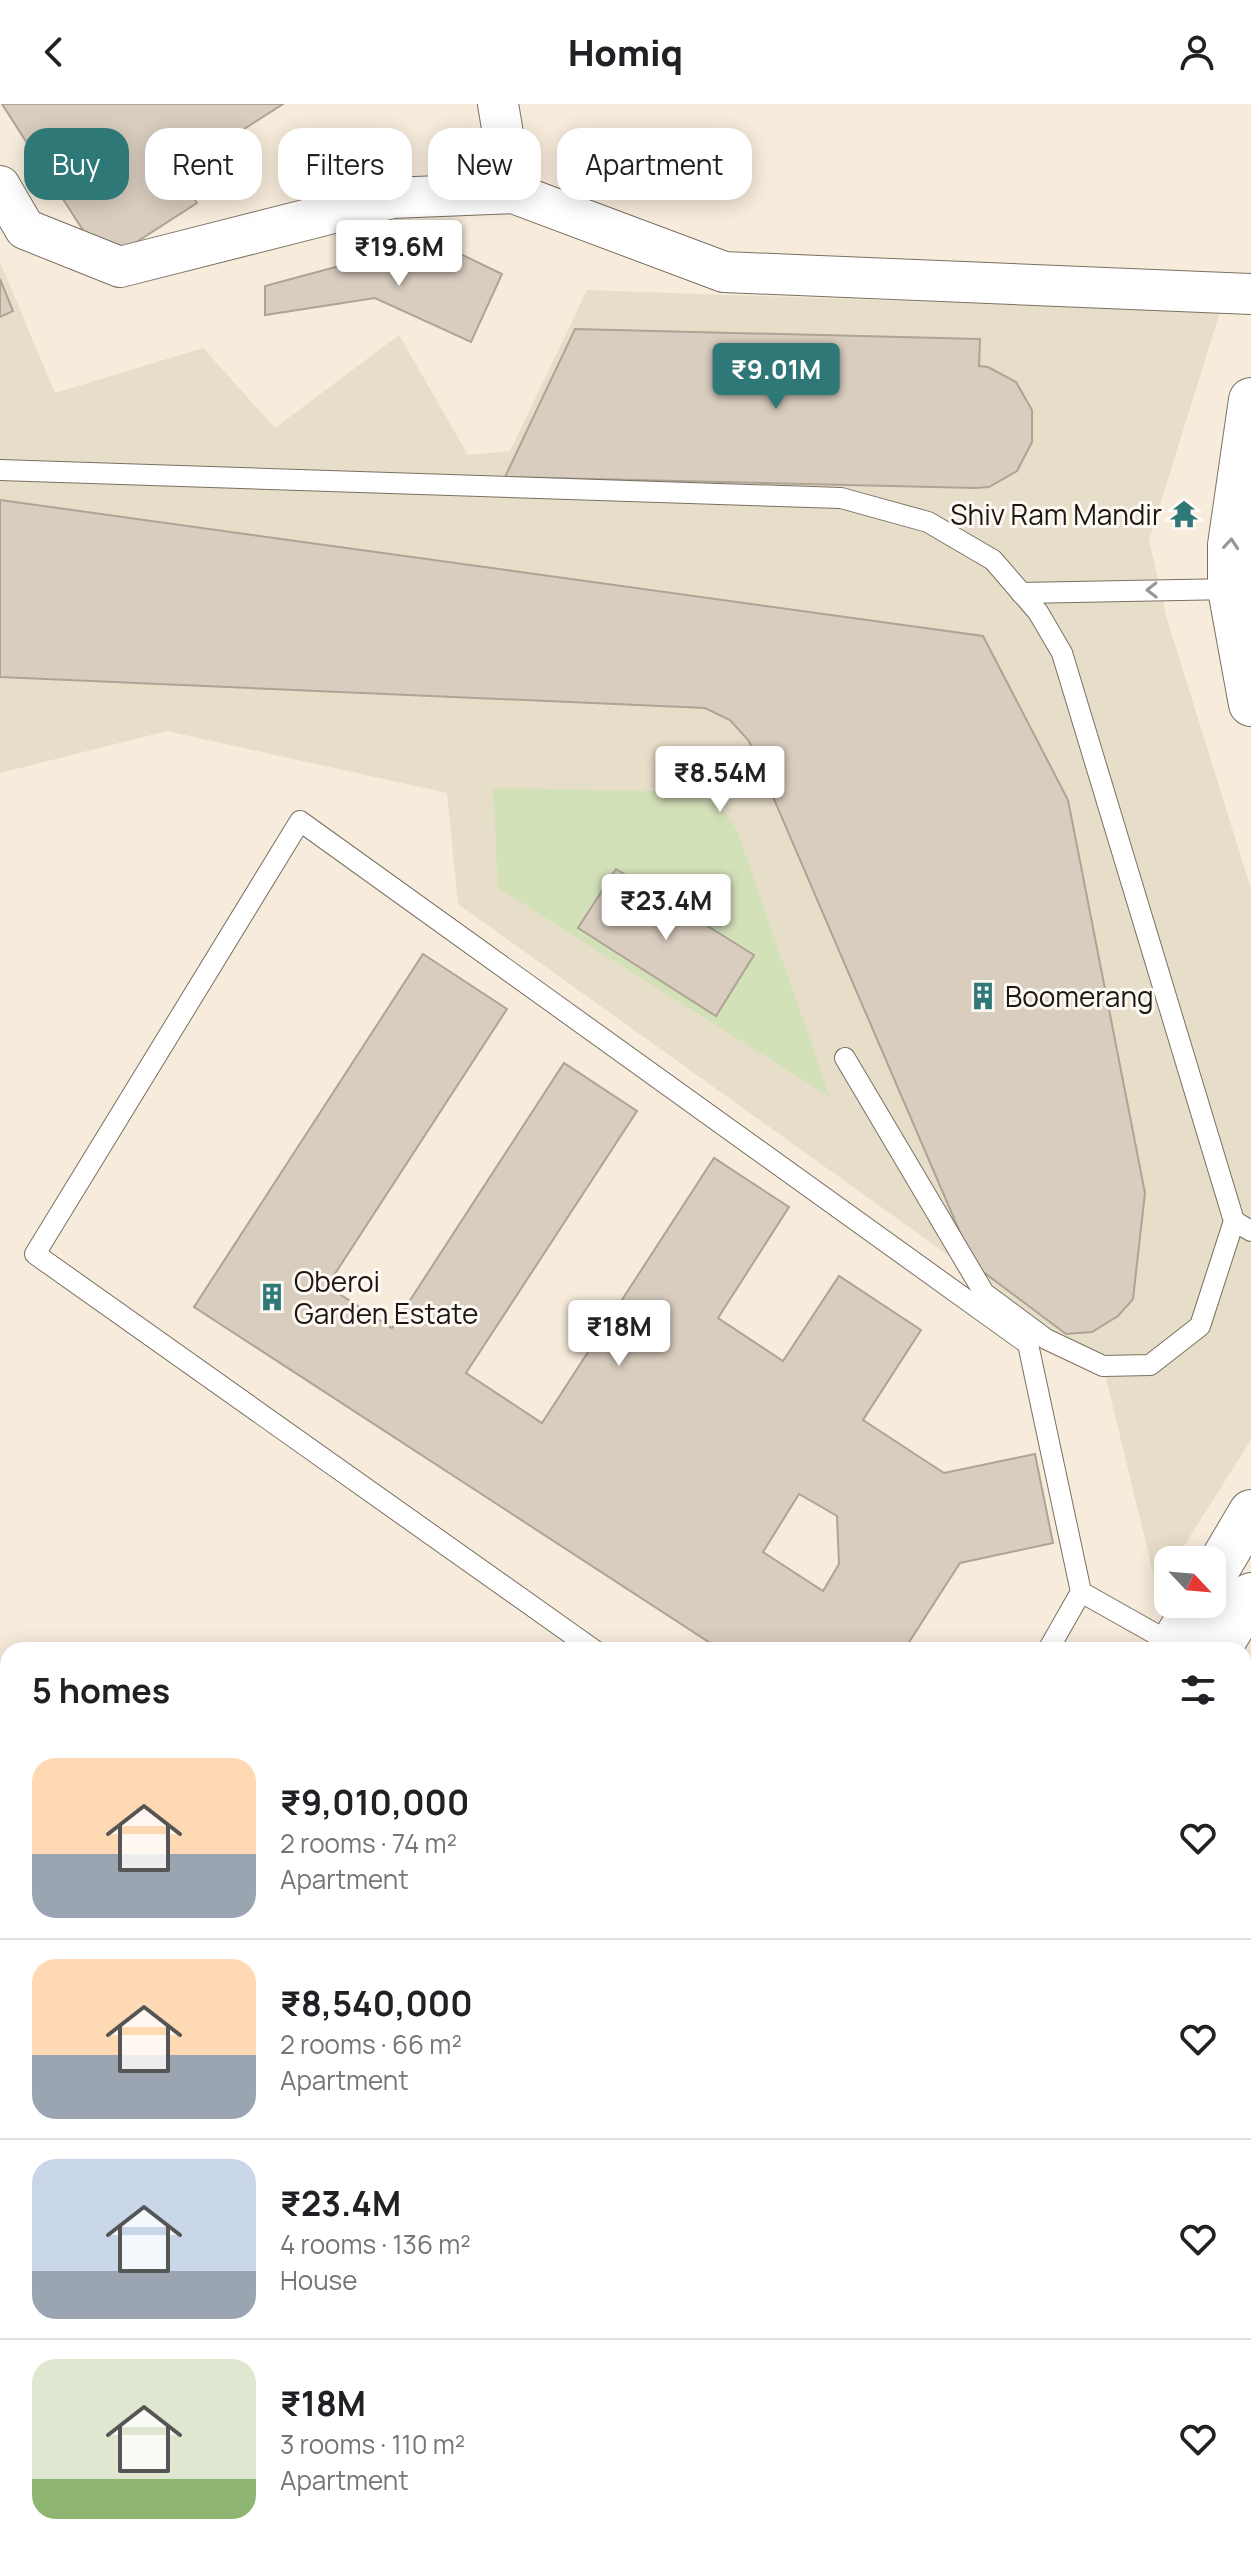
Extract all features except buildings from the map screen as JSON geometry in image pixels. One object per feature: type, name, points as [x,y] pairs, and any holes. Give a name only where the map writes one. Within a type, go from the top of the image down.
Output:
[{"type":"street","points":[[498,104],[502,128]]},
{"type":"street","points":[[0,186],[25,229],[120,267],[392,198],[428,197]]},
{"type":"street","points":[[532,200],[724,272],[1251,294]]},
{"type":"street","points":[[1251,400],[1230,545],[1240,588],[1251,704]]},
{"type":"street","points":[[1226,1554],[1251,1512]]},
{"type":"street","points":[[1223,1642],[1251,1595]]},
{"type":"street","points":[[1178,1642],[1190,1618]]},
{"type":"lane","points":[[0,470],[841,498],[928,522],[993,560],[1038,612],[1062,653],[1242,1226],[1200,1326],[1150,1365],[1103,1366],[1046,1339],[984,1293],[845,1058]]},
{"type":"lane","points":[[1021,593],[1240,588]]},
{"type":"lane","points":[[583,1642],[35,1254],[300,821],[1028,1344],[1081,1592],[1053,1642]]},
{"type":"lane","points":[[1081,1592],[1165,1642]]},
{"type":"shaded area","points":[[0,262],[55,393],[203,348],[275,428],[399,335],[468,455],[510,451],[587,290],[1220,312],[1149,540],[1167,619],[1251,889],[1251,1440],[1184,1546],[1154,1546],[1154,1577],[1103,1366],[458,904],[447,793],[167,731],[0,773]]},
{"type":"green space","points":[[493,788],[693,792],[720,806],[737,830],[830,1097],[498,888]]},
{"type":"place","name":"Shiv Ram Mandir","points":[[1184,514]]},
{"type":"place","name":"Boomerang","points":[[983,996]]},
{"type":"place","name":"Oberoi Garden Estate","points":[[272,1297]]}]
